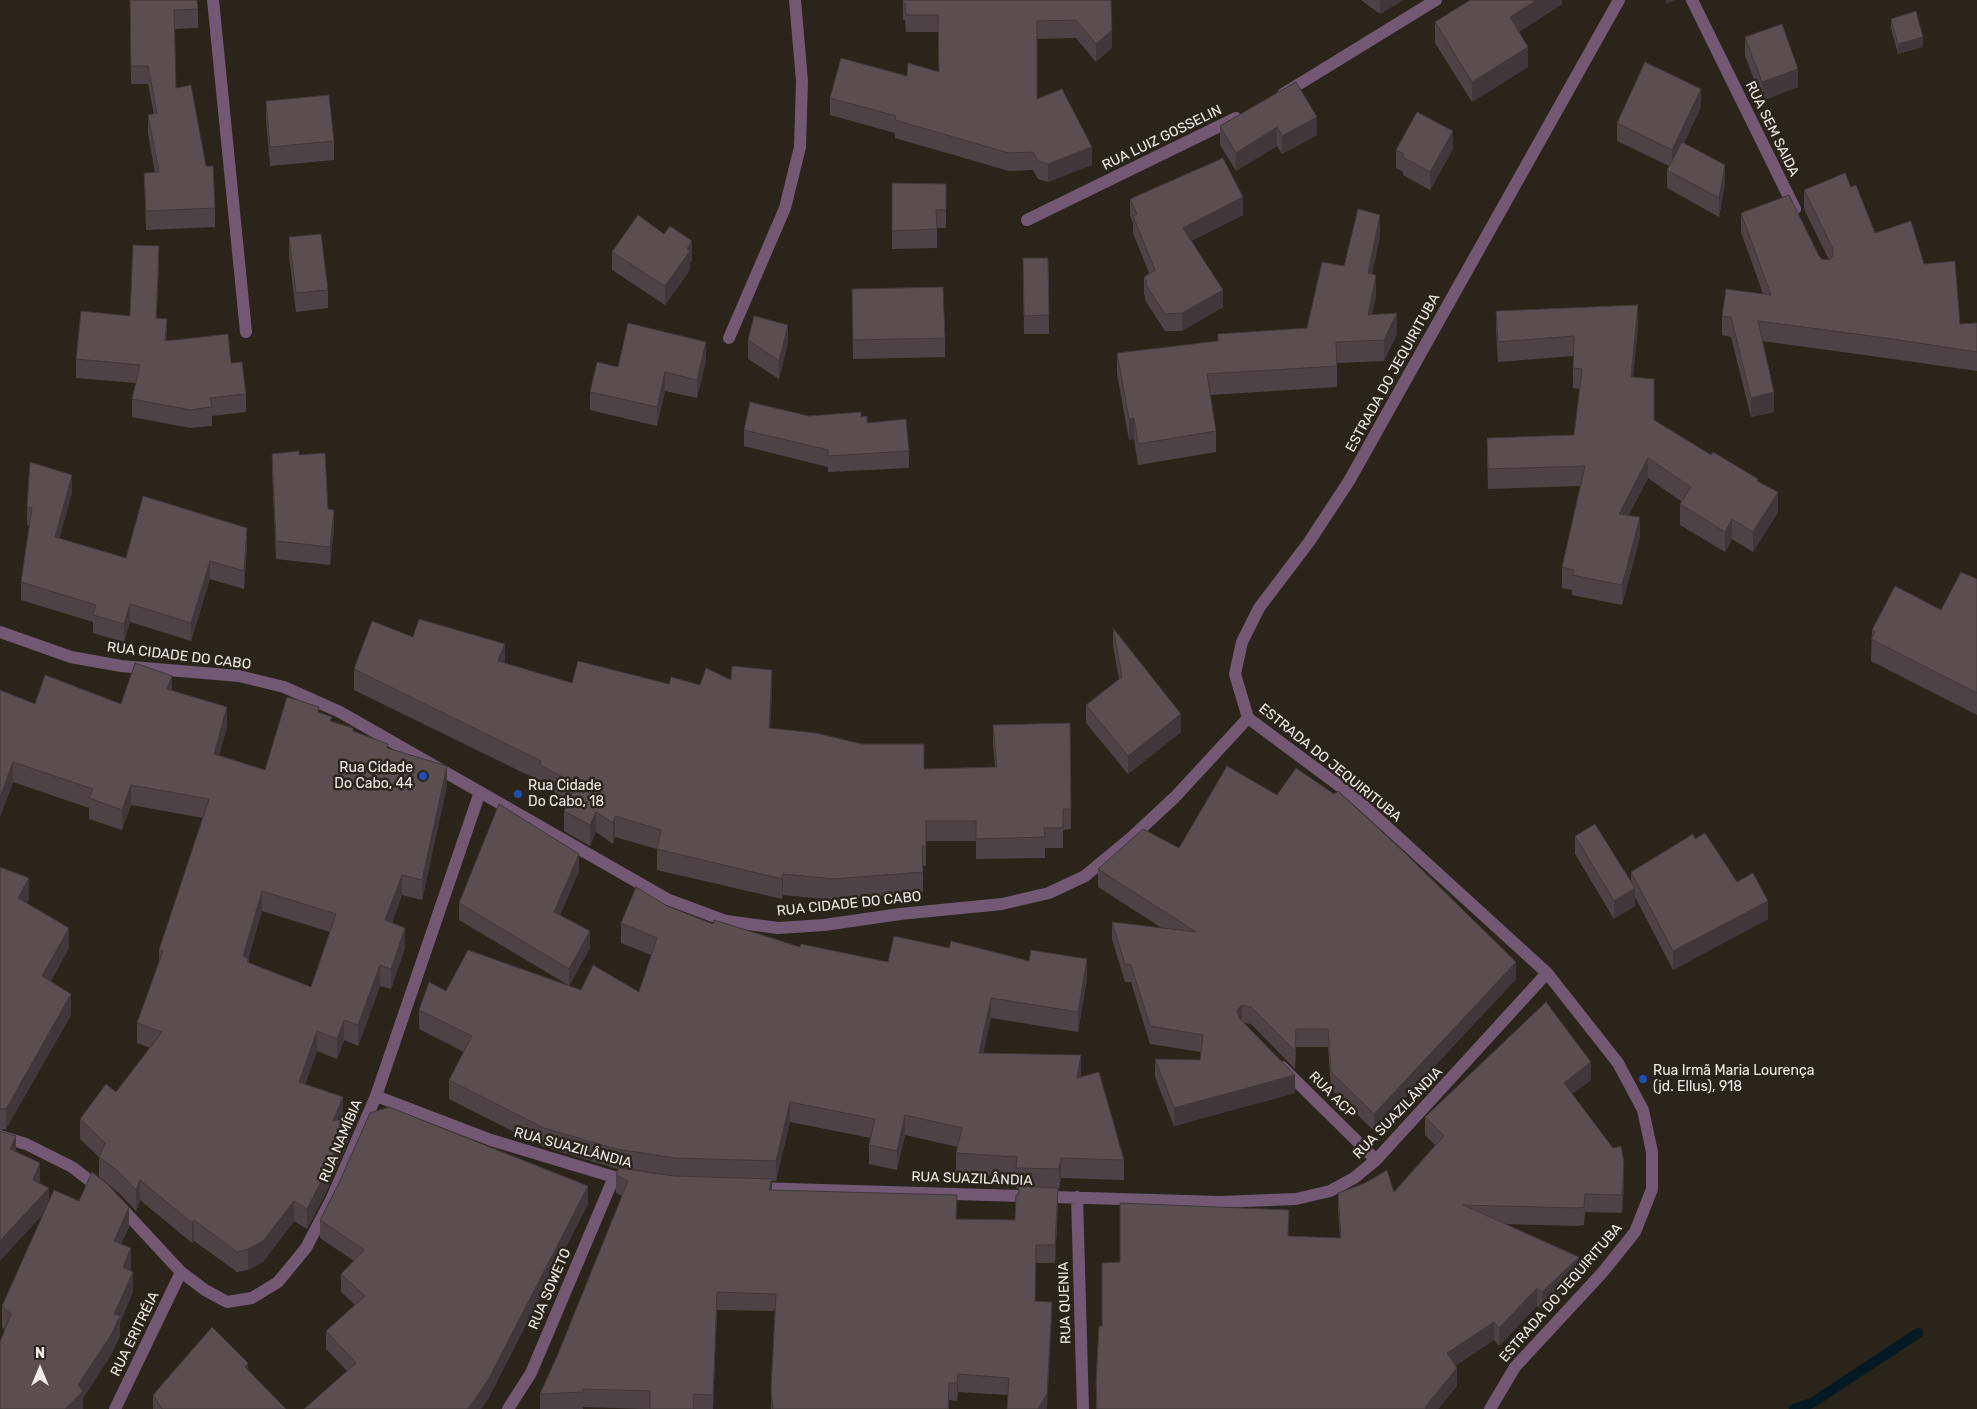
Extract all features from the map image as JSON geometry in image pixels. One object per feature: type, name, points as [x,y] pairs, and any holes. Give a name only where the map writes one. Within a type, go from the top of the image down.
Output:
[{"type":"street","points":[[213,0],[246,332]]},
{"type":"street","points":[[729,338],[785,208],[800,148],[802,81],[794,0]]},
{"type":"street","points":[[1273,99],[1312,78],[1436,0]]},
{"type":"street","name":"ESTRADA DO JEQUIRITUBA","points":[[1490,1409],[1515,1367],[1602,1273],[1635,1232],[1652,1189],[1652,1152],[1643,1110],[1618,1063],[1547,973],[1353,796],[1248,718],[1236,674],[1242,642],[1259,608],[1309,542],[1349,481],[1619,0]]},
{"type":"street","name":"RUA SEM SAIDA","points":[[1692,0],[1800,220]]},
{"type":"street","name":"RUA LUIZ GOSSELIN","points":[[1027,220],[1249,112]]},
{"type":"street","name":"RUA CIDADE DO CABO","points":[[0,632],[71,657],[121,666],[239,676],[284,687],[340,712],[676,902],[726,921],[778,928],[824,925],[1002,904],[1049,893],[1085,876],[1131,838],[1175,797],[1248,718]]},
{"type":"street","name":"RUA NAMÍBIA","points":[[0,1136],[26,1144],[72,1166],[114,1199],[181,1272],[205,1290],[227,1302],[252,1298],[278,1282],[306,1248],[332,1198],[376,1096],[480,792]]},
{"type":"street","name":"RUA SUAZILÂNDIA","points":[[743,1188],[1220,1202],[1296,1199],[1330,1191],[1354,1178],[1376,1160],[1547,973]]},
{"type":"street","name":"RUA ACP","points":[[1273,1057],[1376,1160]]},
{"type":"street","name":"RUA SUAZILÂNDIA","points":[[376,1096],[491,1140],[614,1177],[640,1181]]},
{"type":"street","name":"RUA SOWETO","points":[[508,1409],[531,1373],[614,1177]]},
{"type":"street","name":"RUA QUENIA","points":[[1077,1197],[1083,1409]]},
{"type":"street","name":"RUA ERITRÉIA","points":[[115,1409],[181,1272]]},
{"type":"building","points":[[130,0],[197,0],[198,9],[174,10],[176,88],[191,85],[206,166],[213,166],[215,208],[146,211],[144,173],[159,172],[148,115],[157,113],[148,66],[131,66]]},
{"type":"building","points":[[903,0],[1111,0],[1112,30],[1096,44],[1076,20],[1037,21],[1037,99],[1062,89],[1092,147],[1048,164],[1038,161],[1033,152],[1009,153],[895,120],[896,116],[830,98],[841,58],[907,76],[908,63],[939,72],[938,15],[906,15]]},
{"type":"building","points":[[1470,0],[1537,0],[1510,17],[1528,47],[1472,82],[1435,22]]},
{"type":"building","points":[[1916,11],[1923,37],[1898,44],[1891,19]]},
{"type":"building","points":[[1782,24],[1798,69],[1762,82],[1745,37]]},
{"type":"building","points":[[1645,62],[1701,89],[1672,150],[1617,123]]},
{"type":"building","points":[[1296,82],[1317,117],[1282,136],[1277,127],[1236,153],[1220,126]]},
{"type":"building","points":[[329,95],[334,141],[270,147],[266,101]]},
{"type":"building","points":[[1417,112],[1453,131],[1430,172],[1403,157],[1404,154],[1396,150]]},
{"type":"building","points":[[1682,142],[1725,165],[1719,198],[1667,170]]},
{"type":"building","points":[[1223,158],[1243,197],[1183,228],[1223,290],[1182,313],[1165,314],[1145,283],[1147,282],[1144,277],[1155,270],[1133,216],[1137,214],[1130,199]]},
{"type":"building","points":[[1845,173],[1851,187],[1856,185],[1875,233],[1911,221],[1924,264],[1955,261],[1960,324],[1977,323],[1977,352],[1758,321],[1774,392],[1751,398],[1731,317],[1722,316],[1726,289],[1771,295],[1741,213],[1789,195],[1819,256],[1822,259],[1829,260],[1833,256],[1833,249],[1804,190]]},
{"type":"building","points":[[892,183],[946,184],[946,210],[936,210],[937,229],[892,231]]},
{"type":"building","points":[[1358,209],[1380,215],[1368,273],[1376,275],[1368,315],[1397,313],[1384,340],[1336,342],[1337,366],[1207,374],[1216,431],[1138,444],[1134,418],[1129,419],[1117,353],[1218,341],[1218,334],[1307,328],[1322,262],[1344,266]]},
{"type":"building","points":[[638,215],[664,234],[670,226],[692,241],[687,249],[690,251],[665,286],[612,252]]},
{"type":"building","points":[[321,234],[328,290],[296,293],[289,237]]},
{"type":"building","points":[[133,245],[159,246],[156,318],[167,319],[165,341],[228,334],[231,363],[242,362],[246,394],[210,398],[212,407],[190,410],[132,399],[140,365],[76,359],[81,311],[130,316]]},
{"type":"building","points":[[1023,258],[1048,258],[1049,315],[1024,316]]},
{"type":"building","points":[[943,287],[945,338],[853,340],[852,289]]},
{"type":"building","points":[[1638,305],[1631,377],[1654,379],[1654,420],[1711,455],[1713,452],[1758,479],[1757,481],[1778,492],[1753,532],[1732,519],[1725,532],[1680,504],[1691,487],[1648,458],[1619,514],[1640,517],[1622,585],[1572,575],[1574,570],[1562,567],[1585,466],[1488,469],[1487,438],[1574,435],[1582,369],[1573,368],[1574,336],[1498,342],[1496,311]]},
{"type":"building","points":[[754,316],[788,325],[779,361],[748,340]]},
{"type":"building","points":[[628,323],[706,342],[697,380],[665,372],[657,407],[590,392],[597,362],[618,367]]},
{"type":"building","points":[[750,402],[809,416],[861,412],[861,417],[867,416],[867,423],[906,419],[909,451],[828,456],[828,450],[744,430]]},
{"type":"building","points":[[299,451],[299,455],[325,453],[328,509],[334,510],[330,547],[276,541],[272,454]]},
{"type":"building","points":[[30,462],[72,475],[55,537],[126,558],[143,496],[247,528],[244,571],[210,561],[191,623],[130,604],[124,624],[93,615],[96,605],[21,582],[32,508],[27,507]]},
{"type":"building","points":[[1961,572],[1977,579],[1977,693],[1871,639],[1875,632],[1872,630],[1895,586],[1941,610]]},
{"type":"building","points":[[419,619],[505,644],[498,661],[572,683],[578,661],[669,684],[671,677],[700,685],[706,668],[731,680],[732,666],[772,670],[769,728],[816,733],[862,744],[924,744],[924,769],[997,767],[993,725],[1070,723],[1071,809],[1063,809],[1063,828],[1044,828],[1045,837],[976,839],[976,821],[926,821],[926,846],[922,846],[923,872],[834,879],[783,874],[782,879],[657,849],[661,830],[615,816],[613,823],[596,812],[590,825],[564,811],[576,784],[540,765],[541,761],[354,669],[372,621],[413,637]]},
{"type":"building","points":[[1113,628],[1181,714],[1128,756],[1086,705],[1122,677]]},
{"type":"building","points":[[135,663],[172,676],[167,689],[227,707],[214,754],[265,770],[287,697],[319,707],[318,712],[332,717],[330,721],[353,728],[353,731],[388,744],[387,748],[447,766],[422,880],[402,875],[385,920],[405,928],[391,969],[380,965],[358,1025],[344,1020],[337,1039],[317,1031],[299,1082],[343,1097],[333,1121],[350,1116],[325,1174],[307,1209],[294,1201],[263,1241],[248,1249],[237,1252],[194,1220],[192,1223],[140,1180],[136,1190],[119,1172],[99,1157],[105,1143],[80,1119],[106,1084],[116,1092],[162,1032],[137,1023],[163,951],[159,950],[209,799],[131,785],[122,810],[89,798],[93,789],[13,762],[0,797],[0,690],[35,704],[45,675],[121,704]],"holes":[[[262,891],[336,914],[311,987],[247,962],[249,959],[243,956]]]},
{"type":"building","points":[[1227,766],[1277,795],[1296,768],[1334,794],[1338,791],[1405,853],[1516,962],[1374,1114],[1331,1072],[1328,1029],[1296,1029],[1295,1051],[1251,1007],[1242,1005],[1237,1010],[1239,1018],[1295,1075],[1174,1108],[1155,1059],[1200,1060],[1203,1035],[1150,1026],[1131,965],[1125,964],[1112,922],[1196,932],[1098,869],[1143,829],[1179,848]]},
{"type":"building","points":[[499,804],[579,854],[554,912],[590,931],[569,969],[459,903]]},
{"type":"building","points":[[1595,824],[1635,888],[1614,901],[1575,836]]},
{"type":"building","points":[[1705,833],[1737,882],[1753,873],[1768,901],[1673,951],[1631,872],[1693,834],[1695,839]]},
{"type":"building","points":[[0,867],[29,878],[18,898],[69,928],[42,976],[71,994],[6,1109],[0,1109]]},
{"type":"building","points":[[636,887],[667,906],[713,924],[714,920],[800,947],[801,944],[888,962],[894,936],[949,948],[951,941],[1029,961],[1031,950],[1087,959],[1078,1012],[991,998],[979,1053],[1081,1055],[1077,1078],[1099,1072],[1124,1160],[1061,1158],[1059,1169],[1016,1168],[1017,1157],[956,1153],[962,1128],[905,1115],[897,1151],[869,1145],[875,1119],[790,1102],[776,1161],[675,1158],[616,1149],[544,1128],[449,1080],[472,1036],[419,1010],[429,982],[446,991],[468,950],[581,990],[593,965],[639,992],[657,938],[621,923]]},
{"type":"building","points":[[1546,1002],[1591,1062],[1564,1083],[1613,1148],[1621,1146],[1624,1163],[1622,1195],[1585,1194],[1584,1207],[1577,1208],[1463,1205],[1579,1257],[1542,1292],[1537,1288],[1499,1328],[1494,1322],[1447,1353],[1457,1368],[1425,1407],[1426,1409],[1097,1409],[1096,1382],[1099,1326],[1102,1326],[1102,1263],[1120,1262],[1120,1203],[1289,1210],[1288,1236],[1341,1238],[1338,1193],[1365,1183],[1387,1170],[1394,1192],[1444,1136],[1425,1117]]},
{"type":"building","points":[[389,1107],[588,1186],[488,1380],[468,1409],[304,1409],[356,1363],[326,1331],[365,1296],[341,1274],[364,1250],[320,1220],[339,1183],[370,1113]]},
{"type":"building","points":[[0,1131],[16,1136],[10,1149],[40,1163],[33,1180],[49,1188],[0,1241]]},
{"type":"building","points":[[619,1168],[674,1176],[772,1179],[769,1190],[957,1195],[956,1219],[1015,1220],[1016,1195],[1018,1195],[1019,1186],[1058,1188],[1055,1245],[1036,1245],[1035,1301],[1052,1302],[1047,1394],[1038,1409],[1007,1409],[1009,1378],[958,1374],[957,1383],[949,1383],[948,1409],[773,1409],[771,1389],[776,1294],[717,1292],[713,1395],[693,1394],[694,1409],[650,1409],[650,1391],[583,1389],[583,1392],[540,1394],[628,1181],[616,1175]]},
{"type":"building","points":[[92,1172],[108,1185],[129,1207],[114,1241],[131,1248],[123,1267],[133,1272],[114,1314],[120,1316],[111,1335],[78,1385],[83,1391],[65,1409],[0,1409],[0,1342],[11,1314],[2,1306],[54,1190],[79,1201]]},
{"type":"building","points":[[212,1327],[248,1363],[245,1367],[286,1409],[162,1409],[153,1395]]},
{"type":"waterway","points":[[1794,1409],[1812,1403],[1918,1333]]},
{"type":"place","name":"Rua Cidade Do Cabo, 44","points":[[423,776]]},
{"type":"place","name":"Rua Cidade Do Cabo, 18","points":[[518,794]]},
{"type":"place","name":"Rua Irmã Maria Lourença (jd. Ellus), 918","points":[[1643,1079]]}]
